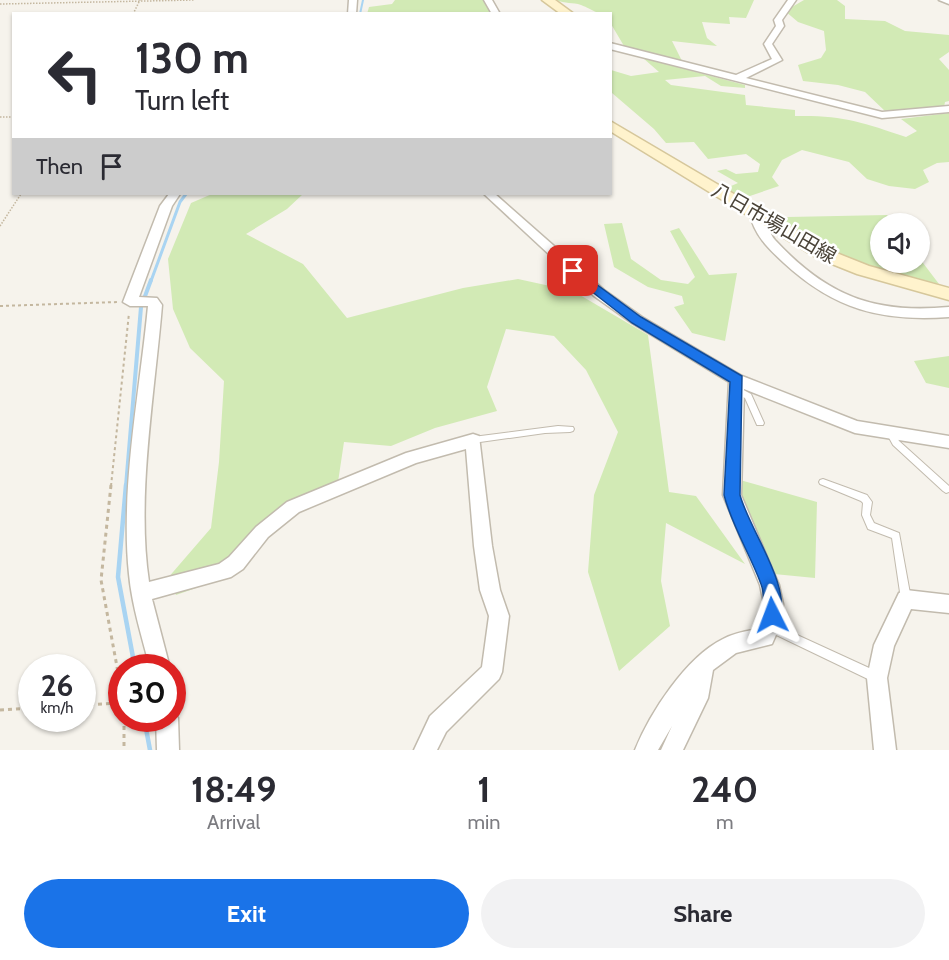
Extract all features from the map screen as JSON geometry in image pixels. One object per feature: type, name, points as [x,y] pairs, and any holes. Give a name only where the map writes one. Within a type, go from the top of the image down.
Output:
[{"type":"main road","points":[[548,0],[566,12]]},
{"type":"main road","name":"八日市場山田線","points":[[612,126],[756,214],[841,262],[949,294]]},
{"type":"street","points":[[742,81],[741,75],[777,60],[768,44],[780,26],[778,20],[781,14],[792,0]]},
{"type":"street","points":[[944,0],[949,2]]},
{"type":"street","points":[[612,47],[882,115],[949,109]]},
{"type":"street","points":[[156,654],[141,593],[137,560],[141,460],[154,305],[152,301],[130,302],[140,270],[166,206],[173,195]]},
{"type":"street","points":[[490,195],[599,293],[737,384],[855,427],[949,442]]},
{"type":"street","points":[[756,214],[763,234],[795,267],[838,298],[862,308],[882,312],[923,315],[949,312]]},
{"type":"street","points":[[646,750],[670,710],[705,663],[730,645],[765,637],[771,628],[774,603],[771,587],[736,511],[732,495],[737,384]]},
{"type":"street","points":[[141,593],[224,571],[236,563],[262,532],[293,507],[412,458],[473,440],[483,546],[490,590],[499,616],[492,672],[438,724],[424,750]]},
{"type":"street","points":[[885,750],[877,678],[884,645],[906,599],[949,604]]},
{"type":"street","points":[[672,750],[697,698],[705,663]]},
{"type":"street","points":[[167,732],[168,750]]},
{"type":"lane","points":[[737,384],[748,396],[760,423]]},
{"type":"lane","points":[[473,440],[510,437],[538,428],[570,429]]},
{"type":"lane","points":[[891,434],[896,443],[946,489]]},
{"type":"lane","points":[[823,482],[864,498],[868,502],[866,515],[871,526],[896,536],[906,599]]},
{"type":"lane","points":[[771,628],[877,678]]},
{"type":"path","points":[[0,4],[195,0]]},
{"type":"path","points":[[0,226],[20,195]]},
{"type":"path","points":[[0,306],[130,302],[101,580],[115,654]]},
{"type":"path","points":[[0,710],[18,709]]},
{"type":"path","points":[[124,732],[124,750]]},
{"type":"green space","points":[[395,0],[489,0],[493,12],[368,12],[369,7],[392,4]]},
{"type":"green space","points":[[556,0],[754,0],[746,18],[729,17],[730,24],[702,22],[707,38],[717,46],[672,41],[682,61],[624,46],[612,26],[612,12],[598,12],[578,4]]},
{"type":"green space","points":[[804,0],[837,0],[845,6],[845,19],[885,21],[905,31],[949,35],[949,52],[939,59],[949,70],[949,101],[945,102],[944,107],[886,112],[865,92],[838,85],[803,81],[798,65],[821,58],[826,50],[824,31],[798,22],[785,11]]},
{"type":"green space","points":[[643,58],[745,85],[745,88],[721,86],[705,76],[665,80],[671,85],[745,95],[746,105],[795,110],[795,116],[852,120],[906,137],[917,131],[901,119],[949,113],[949,162],[937,163],[923,170],[929,182],[915,189],[889,186],[867,179],[849,162],[802,150],[782,160],[772,177],[779,186],[741,199],[724,189],[738,183],[717,171],[726,169],[736,174],[758,172],[760,164],[746,154],[708,159],[694,142],[666,143],[654,129],[612,93],[612,70],[631,76],[659,72]]},
{"type":"green space","points":[[210,195],[302,195],[287,209],[246,234],[303,264],[347,318],[463,288],[518,279],[573,291],[648,335],[669,492],[696,496],[745,564],[666,523],[661,581],[670,626],[619,671],[588,572],[594,495],[618,432],[586,370],[554,336],[506,329],[487,387],[497,411],[435,428],[391,446],[344,442],[338,482],[270,529],[238,565],[196,588],[176,595],[167,579],[211,528],[219,462],[224,381],[190,348],[173,309],[168,259],[191,203]]},
{"type":"green space","points":[[870,215],[870,267],[834,253],[776,219]]},
{"type":"green space","points":[[622,223],[631,259],[661,280],[688,284],[695,277],[670,231],[679,228],[709,275],[737,273],[725,341],[692,333],[674,307],[684,304],[682,296],[648,287],[614,267],[604,224]]},
{"type":"green space","points":[[930,272],[939,284],[893,273]]},
{"type":"green space","points":[[949,356],[949,388],[926,383],[914,361]]},
{"type":"green space","points":[[740,480],[817,502],[815,578],[774,574],[741,501]]},
{"type":"waterway","points":[[360,12],[363,0]]},
{"type":"waterway","points":[[151,281],[180,202],[185,195]]},
{"type":"waterway","points":[[126,486],[141,307],[151,280]]},
{"type":"waterway","points":[[126,485],[118,577],[132,654]]},
{"type":"waterway","points":[[147,732],[150,750]]},
{"type":"route","points":[[573,271],[637,320],[737,380],[732,495],[736,511],[771,587],[774,603],[772,615]]}]
